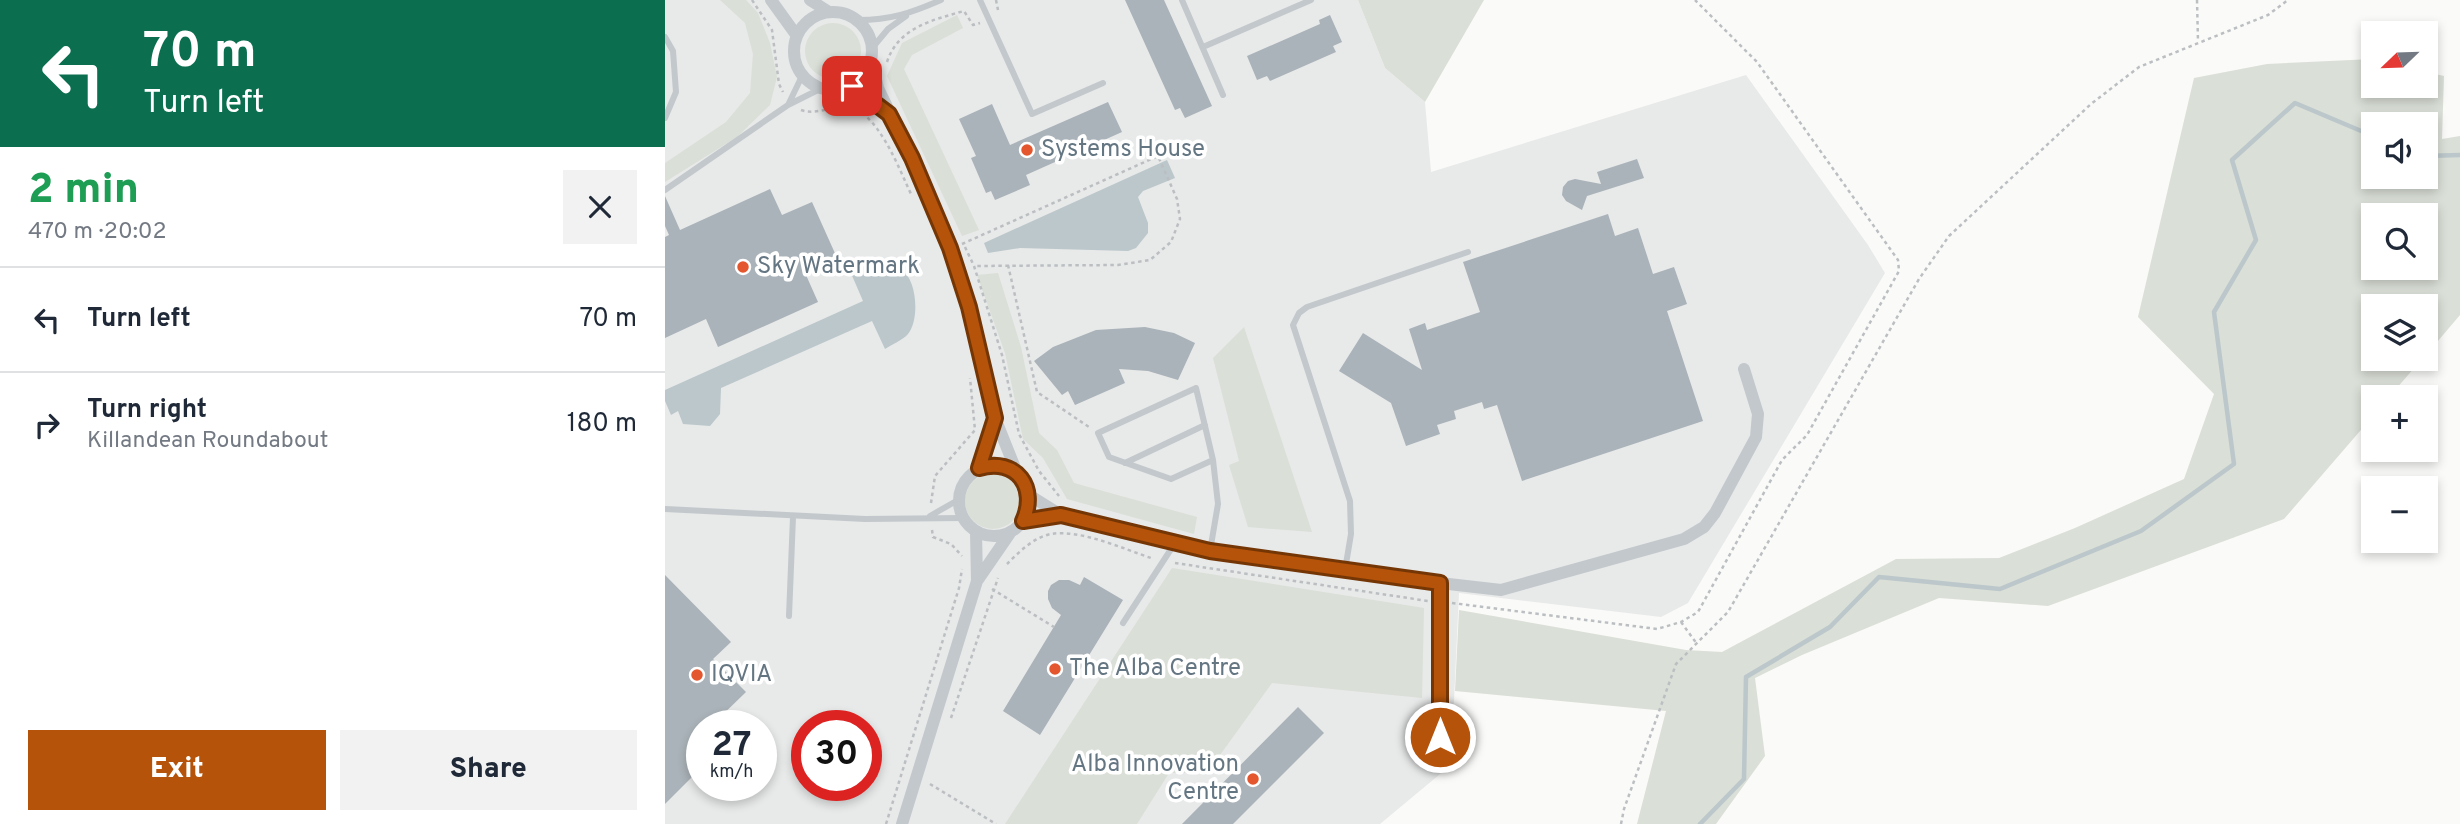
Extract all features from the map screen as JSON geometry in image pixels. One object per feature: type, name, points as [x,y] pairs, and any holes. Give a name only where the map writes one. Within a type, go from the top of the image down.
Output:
[{"type":"street","points":[[771,0],[797,36]]},
{"type":"street","points":[[810,0],[828,12]]},
{"type":"street","points":[[872,63],[864,76],[852,86],[842,90],[820,89],[802,76],[794,57],[797,36],[800,29],[813,17],[828,12],[844,13],[858,20],[868,32],[873,47],[872,63],[878,88],[912,158],[950,248],[969,307],[995,418],[1029,495],[1029,509],[1023,521],[1010,533],[977,581],[902,824]]},
{"type":"street","points":[[852,86],[889,114]]},
{"type":"street","points":[[1029,495],[1175,543],[1210,551],[1501,590],[1684,539],[1704,527],[1716,513],[1756,437],[1758,414],[1744,369]]},
{"type":"street","points":[[979,468],[995,418]]},
{"type":"street","points":[[1010,533],[987,536],[976,532],[962,518],[958,500],[968,475],[979,468],[999,465],[1017,473]]},
{"type":"street","points":[[1023,521],[1062,508]]},
{"type":"street","points":[[976,532],[977,581]]},
{"type":"street","points":[[1440,583],[1442,755]]},
{"type":"lane","points":[[873,47],[888,29],[908,15],[941,0]]},
{"type":"lane","points":[[980,0],[1032,114],[1103,83]]},
{"type":"lane","points":[[1182,0],[1223,95]]},
{"type":"lane","points":[[1203,47],[1311,0]]},
{"type":"lane","points":[[858,20],[884,20],[908,15]]},
{"type":"lane","points":[[665,37],[673,51],[676,92],[665,118]]},
{"type":"lane","points":[[788,105],[802,76]]},
{"type":"lane","points":[[665,190],[788,105],[820,89]]},
{"type":"lane","points":[[1345,570],[1351,534],[1350,501],[1293,325],[1299,313],[1307,307],[1468,252]]},
{"type":"lane","points":[[1210,551],[1217,504],[1213,460],[1196,388],[1098,433],[1109,457],[1171,479],[1213,460]]},
{"type":"lane","points":[[1125,463],[1205,425]]},
{"type":"lane","points":[[928,517],[958,500]]},
{"type":"lane","points":[[665,509],[793,517],[962,518]]},
{"type":"lane","points":[[789,616],[793,517]]},
{"type":"lane","points":[[1123,623],[1175,543]]},
{"type":"lane","points":[[1412,738],[1440,737]]},
{"type":"path","points":[[752,0],[772,30],[779,83],[788,105],[809,113],[846,107],[865,116],[881,132],[916,206]]},
{"type":"path","points":[[887,62],[891,49],[901,38],[925,23],[964,11],[972,25],[989,20],[998,14],[996,0]]},
{"type":"path","points":[[1003,567],[1027,545],[1051,534],[1078,535],[1164,562],[1440,602],[1499,607],[1657,629],[1681,622],[1698,612],[1782,460],[1807,435],[1899,271],[1898,260],[1757,62],[1695,0]]},
{"type":"path","points":[[2197,0],[2198,42]]},
{"type":"path","points":[[1621,824],[1624,808],[1677,664],[1728,612],[1919,279],[1949,236],[2091,104],[2139,67],[2268,15],[2288,0]]},
{"type":"path","points":[[855,109],[870,98]]},
{"type":"path","points":[[974,266],[1118,265],[1150,260],[1171,243],[1180,219],[1177,200],[1158,156],[964,244],[974,266],[1002,355],[1019,434],[1062,508]]},
{"type":"path","points":[[1008,265],[1037,392],[1098,433]]},
{"type":"path","points":[[963,558],[951,544],[933,537],[928,517],[935,476],[975,430],[970,376]]},
{"type":"path","points":[[885,824],[959,588],[962,568]]},
{"type":"path","points":[[950,719],[997,578]]},
{"type":"path","points":[[992,589],[1053,626]]},
{"type":"path","points":[[1681,622],[1697,644]]},
{"type":"path","points":[[926,794],[930,784],[996,824]]},
{"type":"shaded area","points":[[665,0],[1358,0],[1385,68],[1425,102],[1431,172],[1746,75],[1868,245],[1885,273],[1688,603],[1661,617],[1459,593],[1451,765],[1380,824],[665,824]]},
{"type":"shaded area","points":[[720,0],[746,0],[758,13],[770,43],[777,77],[770,105],[737,137],[665,182],[665,163],[726,122],[750,93],[753,54],[745,23]]},
{"type":"shaded area","points":[[1358,0],[1484,0],[1425,102],[1385,68]]},
{"type":"shaded area","points":[[957,15],[963,28],[912,55],[904,69],[979,230],[962,236],[887,76],[902,43]]},
{"type":"shaded area","points":[[833,23],[844,25],[853,31],[859,40],[859,62],[853,71],[844,77],[833,79],[822,77],[813,71],[807,62],[805,51],[807,40],[813,31],[822,25]]},
{"type":"shaded area","points":[[2361,60],[2361,98],[2438,98],[2438,75],[2444,76],[2442,139],[2460,136],[2460,315],[2438,341],[2438,294],[2361,294],[2361,371],[2412,371],[2399,385],[2361,385],[2361,430],[2284,519],[2048,606],[1939,598],[1802,655],[1755,678],[1765,756],[1716,824],[1637,824],[1666,711],[1455,691],[1459,610],[1686,650],[1722,652],[1896,559],[1999,558],[2075,528],[2184,479],[2214,394],[2138,317],[2194,78],[2267,64]]},
{"type":"shaded area","points":[[1167,160],[1175,178],[1143,191],[1138,197],[1148,223],[1148,233],[1136,248],[1128,251],[1020,248],[988,253],[984,243]]},
{"type":"shaded area","points":[[864,257],[897,266],[911,281],[915,309],[912,327],[906,336],[885,349],[872,321],[721,388],[720,414],[710,426],[683,424],[678,411],[671,415],[665,401],[665,390],[863,301],[847,264]]},
{"type":"shaded area","points":[[998,273],[1021,347],[1039,433],[1057,450],[1074,483],[1197,517],[1194,534],[1067,499],[1043,458],[1023,439],[1005,353],[977,275]]},
{"type":"shaded area","points":[[1244,327],[1312,532],[1248,527],[1229,465],[1239,461],[1213,358]]},
{"type":"shaded area","points":[[993,473],[1004,475],[1013,481],[1019,490],[1019,512],[1013,521],[1004,527],[993,529],[982,527],[973,521],[967,512],[965,501],[967,490],[973,481],[982,475]]},
{"type":"shaded area","points":[[1172,568],[1424,608],[1422,698],[1272,683],[1207,773],[1169,773],[1137,824],[1005,824]]},
{"type":"building","points":[[1125,0],[1164,0],[1212,106],[1185,118],[1180,108],[1175,110]]},
{"type":"building","points":[[1330,15],[1342,42],[1333,46],[1336,52],[1270,81],[1267,76],[1257,80],[1247,56],[1320,24],[1319,20]]},
{"type":"building","name":"Systems House","points":[[1108,102],[1122,132],[1026,175],[1030,185],[995,200],[991,191],[986,193],[971,158],[976,156],[959,119],[992,104],[1010,145]]},
{"type":"building","points":[[1637,159],[1644,178],[1587,196],[1582,210],[1566,201],[1562,195],[1563,187],[1568,181],[1575,179],[1601,184],[1597,172]]},
{"type":"building","name":"Sky Watermark","points":[[770,189],[782,215],[812,202],[838,260],[806,275],[818,302],[718,347],[706,319],[665,338],[665,237],[669,235],[665,226],[665,196],[680,230]]},
{"type":"building","points":[[1608,214],[1615,236],[1638,228],[1653,274],[1674,267],[1687,304],[1667,311],[1703,421],[1522,481],[1497,405],[1484,409],[1482,402],[1454,411],[1456,419],[1437,425],[1440,434],[1406,446],[1391,403],[1339,371],[1363,333],[1422,370],[1409,329],[1425,323],[1427,330],[1480,312],[1463,262]]},
{"type":"building","points":[[1145,327],[1174,333],[1195,343],[1178,380],[1148,371],[1119,369],[1125,383],[1075,405],[1068,391],[1062,395],[1034,361],[1053,347],[1096,330]]},
{"type":"building","name":"IQVIA","points":[[665,575],[731,642],[713,659],[746,692],[727,710],[686,710],[686,783],[665,804]]},
{"type":"building","name":"The Alba Centre","points":[[1084,577],[1123,600],[1040,735],[1003,711],[1061,615],[1052,608],[1048,599],[1051,585],[1059,580],[1069,580],[1080,585]]},
{"type":"building","name":"Alba Innovation Centre","points":[[1298,707],[1324,733],[1233,824],[1182,824]]},
{"type":"waterway","points":[[1700,824],[1744,779],[1746,677],[1830,627],[1879,577],[2000,589],[2141,531],[2234,464],[2214,312],[2256,240],[2232,160],[2295,103],[2361,131]]},
{"type":"waterway","points":[[2438,156],[2460,155]]},
{"type":"place","name":"Systems House","points":[[1027,150]]},
{"type":"place","name":"Sky Watermark","points":[[743,267]]},
{"type":"place","name":"The Alba Centre","points":[[1055,669]]},
{"type":"place","name":"IQVIA","points":[[697,675]]},
{"type":"place","name":"Alba Innovation Centre","points":[[1253,779]]},
{"type":"route","points":[[852,86],[889,114],[912,158],[950,248],[969,307],[995,418],[979,468],[999,465],[1017,473],[1025,483],[1029,495],[1029,509],[1023,521],[1061,515],[1210,551],[1440,583],[1440,737]]}]
